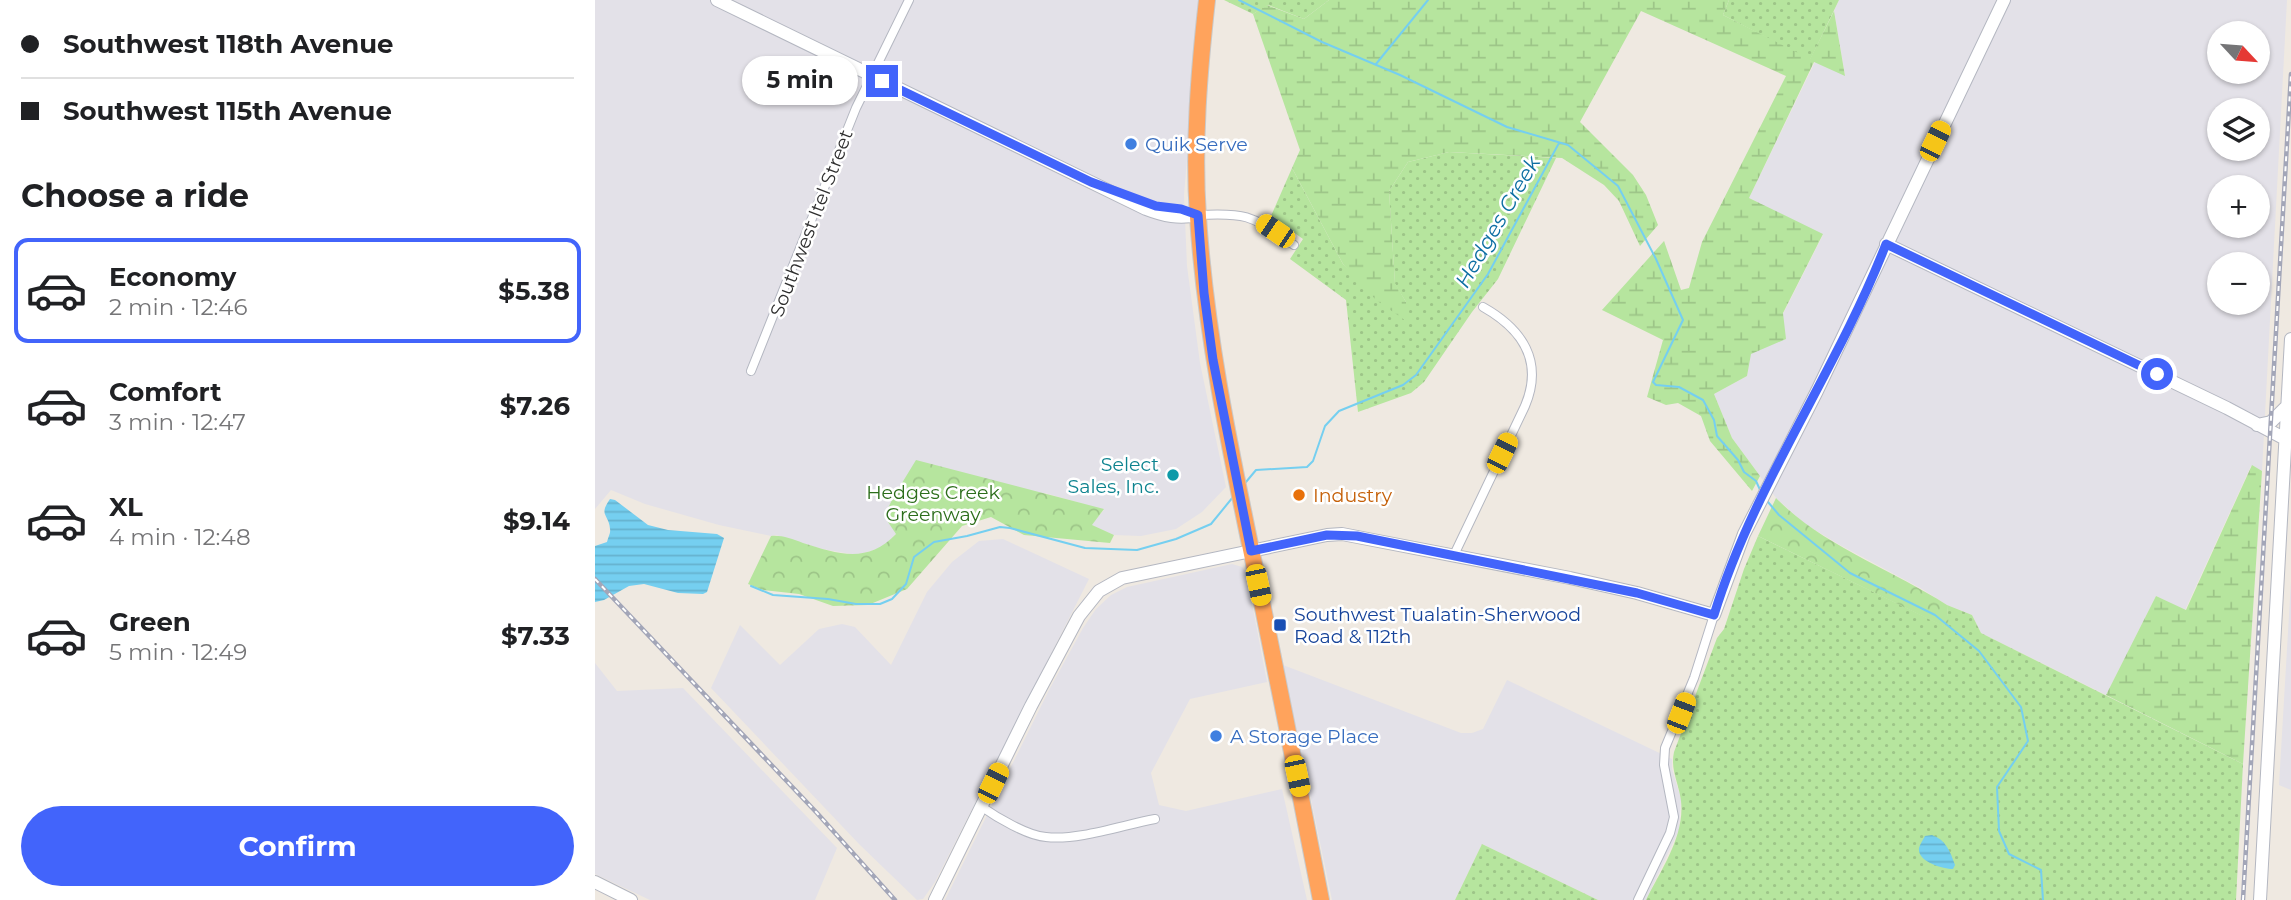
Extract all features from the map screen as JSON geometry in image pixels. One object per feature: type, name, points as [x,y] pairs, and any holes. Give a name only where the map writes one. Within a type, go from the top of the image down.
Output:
[{"type":"highway","points":[[1207,0],[1199,88],[1198,215],[1210,342],[1321,900]]},
{"type":"street","points":[[717,0],[1160,214],[1182,218],[1231,213],[1248,216],[1294,245]]},
{"type":"street","name":"Southwest Itel Street","points":[[751,371],[856,108],[909,0]]},
{"type":"street","points":[[1638,900],[1670,833],[1674,817],[1664,765],[1665,748],[1694,678],[1744,534],[1817,391],[2004,0]]},
{"type":"street","points":[[1886,244],[2227,408],[2288,441]]},
{"type":"street","points":[[1454,555],[1528,398],[1532,378],[1529,354],[1517,332],[1509,323],[1483,307]]},
{"type":"street","points":[[2260,900],[2288,441],[2291,340]]},
{"type":"street","points":[[2257,425],[2271,422],[2287,406]]},
{"type":"street","points":[[934,898],[1071,629],[1085,606],[1099,591],[1130,575],[1342,534],[1637,593],[1714,615]]},
{"type":"street","points":[[982,807],[1047,838],[1069,837],[1154,819]]},
{"type":"street","points":[[595,882],[631,900]]},
{"type":"shaded area","points":[[595,0],[1200,0],[1184,195],[1187,266],[1200,363],[1226,487],[1202,512],[1176,529],[1141,536],[1114,535],[1091,525],[1104,510],[1045,493],[896,534],[884,547],[857,555],[822,549],[776,535],[719,525],[645,504],[611,490],[595,509]]},
{"type":"shaded area","points":[[1839,0],[2287,0],[2262,471],[2251,466],[2185,610],[2156,596],[2106,695],[1981,633],[1972,615],[1947,605],[1805,524],[1776,498],[1732,438],[1714,394],[1747,376],[1750,354],[1783,314],[1823,235],[1749,198],[1815,62],[1845,75],[1834,11]]},
{"type":"shaded area","points":[[1003,539],[1089,579],[935,882],[923,899],[917,900],[859,844],[711,688],[740,625],[780,665],[819,629],[842,624],[855,627],[891,665],[927,592],[952,562],[979,541]]},
{"type":"shaded area","points":[[1232,564],[1242,567],[1246,572],[1267,682],[1190,699],[1151,773],[1159,805],[1186,811],[1282,789],[1307,900],[945,900],[1049,690],[1096,609],[1111,595],[1127,587]]},
{"type":"shaded area","points":[[2291,581],[2291,790],[2279,785]]},
{"type":"shaded area","points":[[595,663],[617,691],[683,688],[837,848],[815,900],[650,900],[595,874]]},
{"type":"shaded area","points":[[1283,665],[1461,733],[1483,729],[1507,680],[1672,759],[1672,769],[1681,799],[1679,830],[1646,900],[1598,900],[1482,844],[1455,900],[1332,900]]},
{"type":"green space","points":[[1224,0],[1329,0],[1304,19],[1268,5],[1253,14]]},
{"type":"green space","points":[[1329,0],[1729,0],[1723,15],[1810,59],[1834,11],[1845,76],[1814,62],[1749,198],[1823,234],[1783,313],[1786,339],[1751,354],[1747,376],[1714,394],[1732,438],[1760,476],[1752,491],[1710,441],[1701,416],[1678,403],[1666,405],[1647,397],[1663,340],[1602,310],[1664,241],[1681,290],[1689,288],[1702,242],[1786,76],[1641,11],[1580,122],[1633,175],[1646,195],[1658,225],[1640,246],[1619,201],[1604,185],[1562,158],[1449,152],[1408,162],[1389,191],[1395,283],[1406,302],[1406,321],[1376,300],[1343,264],[1292,168],[1300,150],[1253,14],[1267,5],[1304,19]]},
{"type":"green space","points":[[1729,0],[1839,0],[1810,60],[1723,15]]},
{"type":"green space","points":[[1449,152],[1556,158],[1498,279],[1424,382],[1411,393],[1358,412],[1346,300],[1290,259],[1303,239],[1271,216],[1292,168],[1343,264],[1405,320],[1406,302],[1395,284],[1389,191],[1408,162]]},
{"type":"green space","name":"Hedges Creek Greenway","points":[[916,460],[1104,509],[1092,525],[1114,535],[1110,543],[1024,535],[991,517],[962,526],[907,589],[868,605],[833,606],[799,594],[763,590],[748,584],[771,536],[852,554],[875,550],[885,543],[896,534],[884,516]]},
{"type":"green space","points":[[2252,465],[2262,471],[2243,764],[2106,695],[2156,596],[2186,610]]},
{"type":"green space","points":[[1776,498],[1815,530],[1947,605],[1949,629],[1758,536]]},
{"type":"green space","points":[[1758,536],[1948,628],[1947,605],[1972,615],[1981,633],[2243,764],[2236,900],[1646,900],[1671,852],[1679,827],[1681,801],[1674,771],[1674,752]]},
{"type":"green space","points":[[1482,844],[1598,900],[1455,900]]},
{"type":"water","points":[[610,499],[648,525],[668,530],[717,534],[724,538],[707,592],[678,593],[644,584],[629,586],[595,602],[595,546],[607,542],[610,534],[604,512]]},
{"type":"water","points":[[1932,835],[1947,847],[1955,865],[1953,869],[1926,861],[1919,853],[1925,836]]},
{"type":"waterway","name":"Hedges Creek","points":[[1239,0],[1322,42],[1400,75],[1507,127],[1568,145],[1618,186],[1656,259],[1683,320],[1653,382],[1656,385],[1679,387],[1703,400],[1714,420],[1717,436],[1738,460],[1744,472],[1756,481],[1761,492]]},
{"type":"waterway","points":[[1376,64],[1428,0]]},
{"type":"waterway","name":"Hedges Creek","points":[[1246,482],[1256,470],[1307,467],[1313,461],[1325,426],[1339,411],[1403,385],[1416,375],[1488,274],[1559,143]]},
{"type":"waterway","name":"Hedges Creek","points":[[751,586],[773,595],[880,604],[892,599],[906,584],[914,557],[934,542],[1000,527],[1085,548],[1137,550],[1176,539],[1211,524],[1233,497]]},
{"type":"waterway","name":"Hedges Creek","points":[[1768,502],[1779,515],[1850,573],[1935,615],[1979,651],[2021,707],[2028,741],[1997,787],[1999,831],[2009,854],[2041,870],[2043,900]]},
{"type":"railway","points":[[2243,900],[2291,74]]},
{"type":"railway","points":[[595,579],[817,813],[895,900]]},
{"type":"place","name":"Quik Serve","points":[[1131,144]]},
{"type":"place","name":"Select Sales, Inc.","points":[[1173,475]]},
{"type":"place","name":"Industry","points":[[1299,495]]},
{"type":"place","name":"Southwest Tualatin-Sherwood Road & 112th","points":[[1280,625]]},
{"type":"place","name":"A Storage Place","points":[[1216,736]]},
{"type":"route","points":[[882,81],[1091,182],[1156,206],[1181,209],[1198,215],[1213,360],[1251,551],[1334,534],[1357,536],[1547,573],[1637,593],[1714,615],[1744,534],[1817,391],[1886,244],[2157,374]]}]
